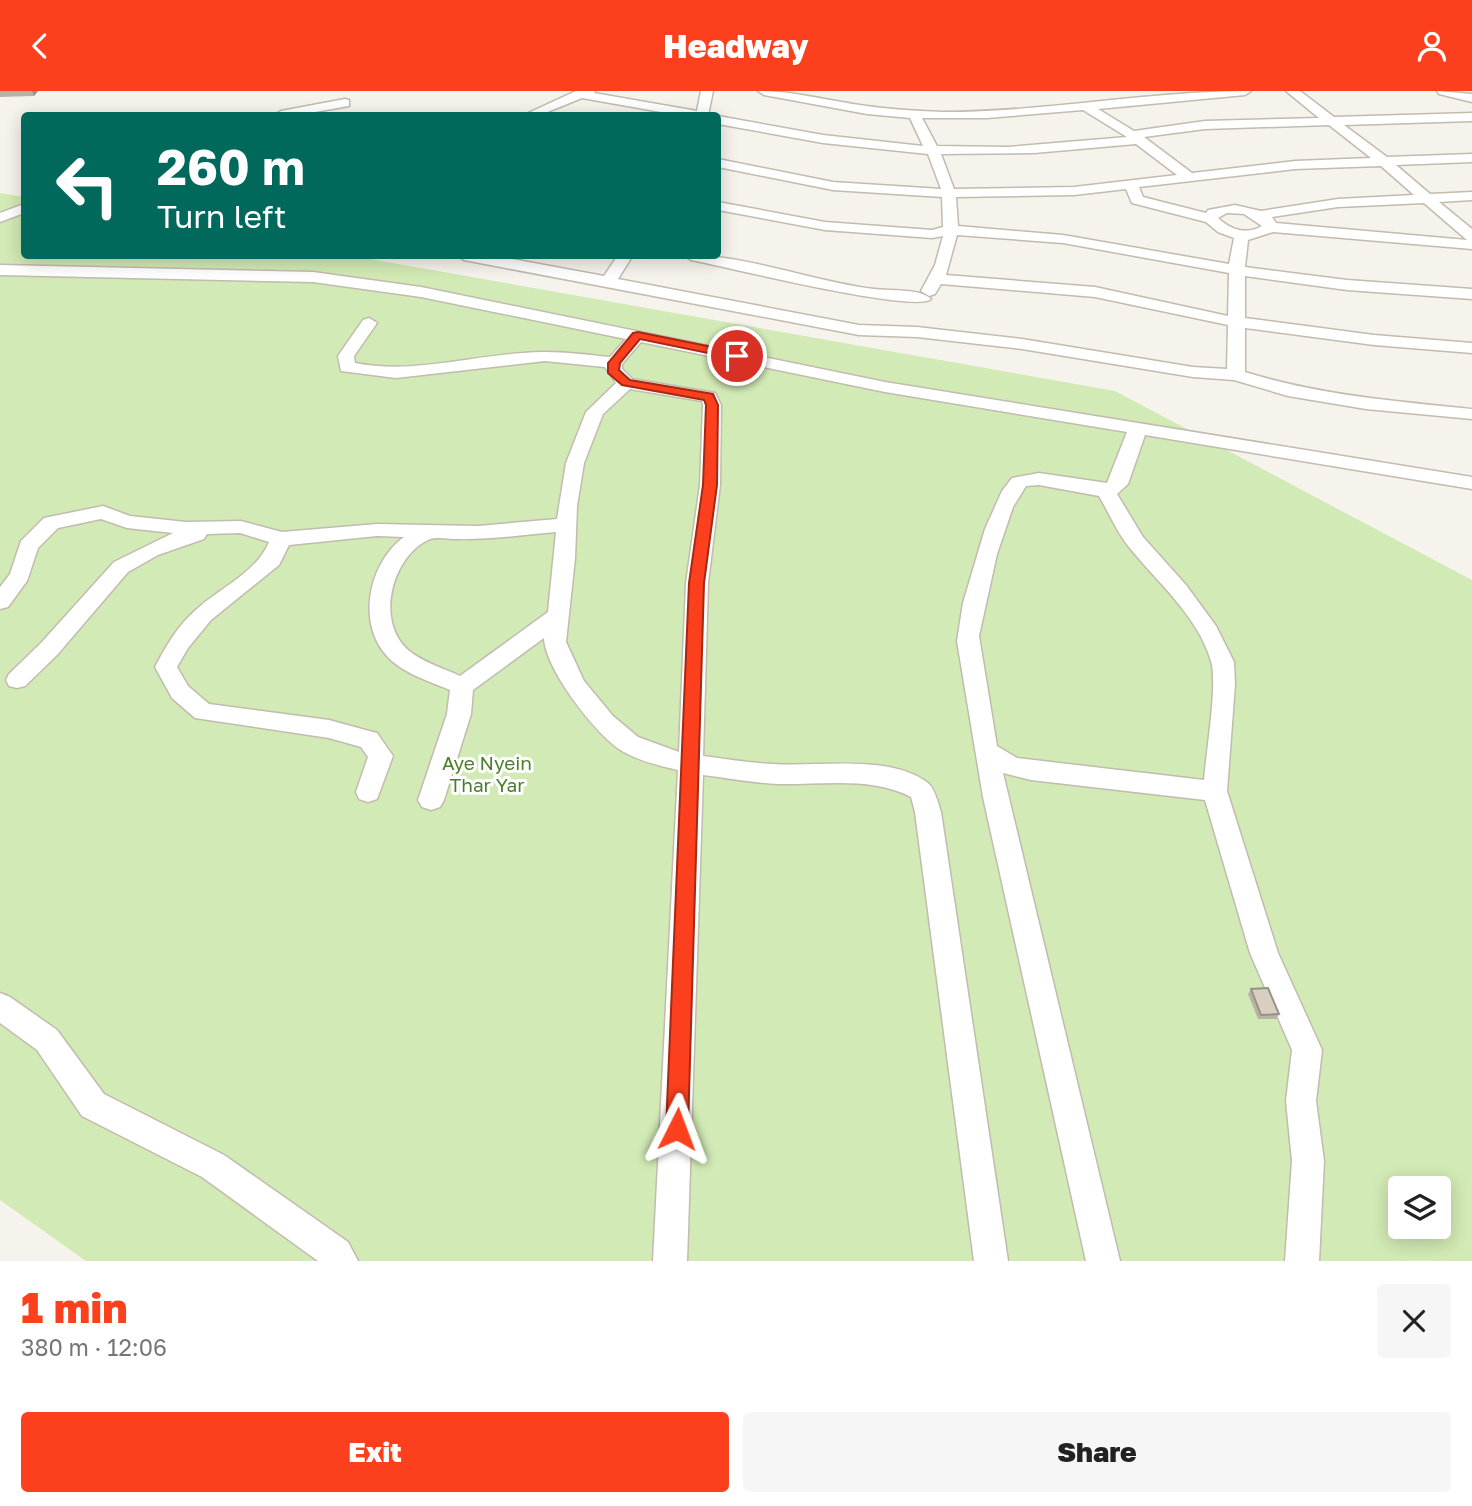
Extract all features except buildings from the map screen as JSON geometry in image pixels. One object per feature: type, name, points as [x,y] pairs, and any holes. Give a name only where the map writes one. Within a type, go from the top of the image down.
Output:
[{"type":"street","points":[[703,112],[707,91]]},
{"type":"street","points":[[764,91],[914,114],[969,113],[1245,91]]},
{"type":"street","points":[[1292,91],[1382,160],[1472,237]]},
{"type":"street","points":[[1443,91],[1472,98]]},
{"type":"street","points":[[537,112],[584,92],[681,112]]},
{"type":"street","points":[[1089,102],[1189,177]]},
{"type":"street","points":[[297,112],[345,103]]},
{"type":"street","points":[[914,114],[945,179],[952,230],[937,279],[920,315]]},
{"type":"street","points":[[721,121],[856,144],[932,151],[1051,148],[1205,125],[1472,117]]},
{"type":"street","points":[[721,164],[833,185],[947,193],[1074,191],[1295,165],[1472,158]]},
{"type":"street","points":[[1131,184],[1137,201]]},
{"type":"street","points":[[1074,191],[1137,201],[1211,219],[1216,226],[1227,232],[1242,235],[1265,232],[1270,227]]},
{"type":"street","points":[[1211,219],[1213,213],[1234,209],[1260,215],[1338,203],[1472,196]]},
{"type":"street","points":[[721,207],[825,226],[932,234],[952,230],[1063,239],[1236,270],[1347,285],[1472,294]]},
{"type":"street","points":[[0,218],[21,209]]},
{"type":"street","points":[[1260,215],[1268,221],[1270,227]]},
{"type":"street","points":[[1270,227],[1472,245]]},
{"type":"street","points":[[1236,375],[1236,270],[1242,235]]},
{"type":"street","points":[[484,259],[859,330],[920,315]]},
{"type":"street","points":[[607,283],[623,259]]},
{"type":"street","points":[[710,259],[870,293],[920,315],[1022,344],[1193,372],[1236,375],[1288,391],[1366,404],[1472,414]]},
{"type":"street","points":[[0,270],[313,277],[421,292],[885,387],[1472,483]]},
{"type":"street","points":[[937,279],[1096,292],[1236,322],[1374,340],[1472,348]]},
{"type":"street","points":[[369,324],[346,356],[347,367],[371,373],[456,369],[543,356],[709,397],[712,405],[710,485],[697,583],[670,1261]]},
{"type":"street","points":[[638,335],[620,373],[595,412],[575,463],[555,642],[574,685],[605,722],[629,744],[658,756],[691,764],[774,774],[864,775],[899,779],[921,791],[928,813],[991,1261]]},
{"type":"street","points":[[1103,1261],[1025,922],[1004,844],[985,751],[967,638],[993,532],[1013,487],[1021,481],[1033,479],[1106,491],[1118,484],[1138,428]]},
{"type":"street","points":[[1106,491],[1135,541],[1178,590],[1208,631],[1223,662],[1224,684],[1215,791],[1264,953],[1307,1050],[1301,1101],[1308,1161],[1302,1261]]},
{"type":"street","points":[[0,602],[20,576],[28,546],[51,523],[103,512],[127,522],[186,528],[242,527],[281,539],[377,530],[478,533],[566,525]]},
{"type":"street","points":[[17,680],[49,649],[121,567],[182,537],[242,527]]},
{"type":"street","points":[[426,531],[397,554],[386,581],[380,613],[383,636],[400,656],[462,686]]},
{"type":"street","points":[[281,539],[272,560],[203,615],[179,643],[166,667],[180,692],[203,712],[330,729],[369,740],[381,756],[368,792]]},
{"type":"street","points":[[431,800],[459,714],[462,686],[526,642],[557,615]]},
{"type":"street","points":[[985,751],[1012,767],[1215,791]]},
{"type":"street","points":[[0,1006],[47,1040],[93,1105],[213,1166],[336,1254],[341,1261]]},
{"type":"green space","name":"Aye Nyein Thar Yar","points":[[0,193],[21,196],[21,259],[370,259],[1115,391],[1472,580],[1472,1261],[86,1261],[0,1200]]},
{"type":"route","points":[[677,1129],[697,583],[710,485],[712,405],[709,397],[626,383],[617,377],[613,370],[614,363],[638,335],[737,356]]}]
